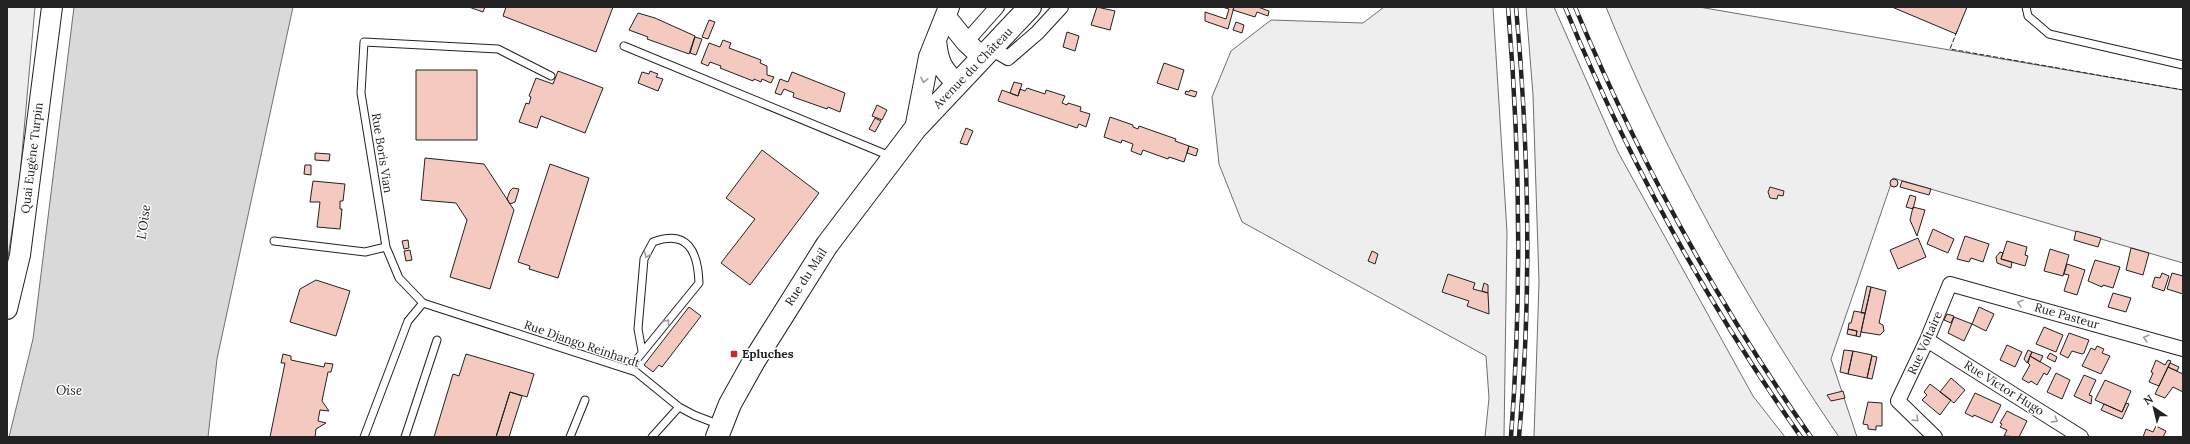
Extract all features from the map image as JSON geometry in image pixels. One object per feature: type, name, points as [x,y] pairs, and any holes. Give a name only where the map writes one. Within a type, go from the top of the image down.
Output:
[{"type":"main road","name":"Quai Eugène Turpin","points":[[7,309],[20,255],[52,7]]},
{"type":"main road","name":"Avenue du Château","points":[[915,129],[1030,7]]},
{"type":"main road","points":[[947,12],[966,42],[987,53]]},
{"type":"main road","points":[[915,129],[929,57],[947,12]]},
{"type":"main road","points":[[936,40],[937,57],[945,73],[958,84]]},
{"type":"main road","name":"Rue du Mail","points":[[720,431],[730,404],[783,313],[827,245],[915,129]]},
{"type":"street","points":[[966,42],[997,7]]},
{"type":"street","points":[[987,53],[1008,58],[1037,34],[1061,7]]},
{"type":"street","name":"Rue Voltaire","points":[[1935,437],[1898,401],[1927,340],[1950,284]]},
{"type":"street","name":"Rue Pasteur","points":[[1950,284],[2183,349]]},
{"type":"street","name":"Rue Victor Hugo","points":[[1927,340],[2081,437]]},
{"type":"lane","points":[[2026,7],[2028,16],[2049,34],[2183,66]]},
{"type":"lane","name":"Rue Boris Vian","points":[[423,303],[399,278],[386,247],[361,93],[364,42],[498,49],[551,76]]},
{"type":"lane","points":[[624,46],[893,158]]},
{"type":"lane","points":[[629,369],[699,283],[698,267],[693,250],[682,240],[665,238],[653,242],[644,259],[638,329],[642,352]]},
{"type":"lane","points":[[274,240],[365,252],[386,247]]},
{"type":"lane","points":[[366,436],[408,321],[423,303]]},
{"type":"lane","name":"Rue Django Reinhardt","points":[[423,303],[636,372],[679,407],[720,431]]},
{"type":"lane","points":[[405,437],[437,340]]},
{"type":"lane","points":[[570,437],[585,400]]},
{"type":"lane","points":[[652,437],[679,407]]},
{"type":"shaded area","points":[[7,7],[35,7],[19,187],[7,263]]},
{"type":"shaded area","points":[[1384,7],[1493,7],[1507,232],[1504,437],[1485,437],[1489,398],[1486,356],[1242,222],[1219,164],[1212,97],[1231,51],[1271,20],[1363,23]]},
{"type":"shaded area","points":[[1526,7],[1554,7],[1618,152],[1753,396],[1785,437],[1534,437],[1539,282],[1533,95]]},
{"type":"shaded area","points":[[1606,7],[1699,7],[2183,90],[2183,263],[1893,178],[1831,359],[1857,437],[1839,437],[1772,334],[1711,228],[1655,119]]},
{"type":"water","points":[[74,7],[293,7],[217,359],[208,437],[9,437],[33,339]]},
{"type":"building","points":[[469,7],[485,7],[483,12]]},
{"type":"building","points":[[506,7],[613,7],[596,52],[503,16]]},
{"type":"building","points":[[1097,7],[1115,11],[1110,30],[1091,25]]},
{"type":"building","points":[[1222,7],[1234,7],[1228,29],[1205,21],[1205,12],[1226,19],[1229,9]]},
{"type":"building","points":[[1234,7],[1258,7],[1269,11],[1268,16],[1257,12],[1255,17],[1233,10]]},
{"type":"building","points":[[1892,7],[1967,7],[1956,34]]},
{"type":"building","points":[[638,13],[655,18],[695,36],[689,54],[647,39],[648,37],[629,30]]},
{"type":"building","points":[[709,20],[715,22],[708,39],[702,37]]},
{"type":"building","points":[[1236,22],[1244,25],[1242,33],[1233,30]]},
{"type":"building","points":[[1067,32],[1079,36],[1075,51],[1063,47]]},
{"type":"building","points":[[695,37],[702,39],[696,55],[690,53]]},
{"type":"building","points":[[723,40],[731,43],[729,48],[761,60],[760,63],[767,66],[767,75],[774,77],[771,83],[762,79],[761,82],[754,79],[753,81],[720,68],[721,66],[710,62],[708,66],[701,63],[709,43],[720,47]]},
{"type":"building","points":[[1164,63],[1184,70],[1178,90],[1157,83]]},
{"type":"building","points":[[416,70],[477,70],[477,140],[416,140]]},
{"type":"building","points":[[558,71],[603,88],[585,133],[541,116],[537,128],[519,122],[526,103],[529,104],[531,97],[529,96],[536,78],[553,84]]},
{"type":"building","points":[[650,71],[658,74],[656,77],[663,79],[658,91],[638,83],[642,72],[649,74]]},
{"type":"building","points":[[792,72],[845,93],[840,112],[793,97],[794,93],[784,89],[781,95],[775,93],[780,79],[788,82]]},
{"type":"building","points":[[1014,82],[1022,84],[1018,96],[1010,93]]},
{"type":"building","points":[[1027,88],[1045,94],[1046,90],[1065,96],[1062,103],[1067,105],[1068,103],[1081,107],[1080,111],[1090,114],[1086,127],[1079,124],[1077,128],[998,101],[1002,90],[1018,96],[1020,89],[1025,91]]},
{"type":"building","points":[[1190,90],[1197,92],[1195,97],[1185,94],[1186,91],[1189,92]]},
{"type":"building","points":[[877,105],[887,110],[882,120],[872,116]]},
{"type":"building","points":[[1110,117],[1133,125],[1133,127],[1138,129],[1139,126],[1176,139],[1175,141],[1189,146],[1184,162],[1169,157],[1168,159],[1143,150],[1141,155],[1131,151],[1133,144],[1122,140],[1121,143],[1104,137]]},
{"type":"building","points":[[875,118],[881,121],[875,132],[869,129]]},
{"type":"building","points":[[966,128],[973,131],[967,145],[960,143]]},
{"type":"building","points":[[1189,146],[1198,149],[1196,156],[1187,153]]},
{"type":"building","points":[[762,150],[819,193],[750,285],[721,263],[755,219],[726,198]]},
{"type":"building","points":[[315,153],[330,154],[329,161],[315,160]]},
{"type":"building","points":[[425,158],[484,164],[514,210],[490,289],[450,277],[467,220],[456,203],[421,200]]},
{"type":"building","points":[[550,164],[589,178],[558,278],[529,269],[530,266],[518,262]]},
{"type":"building","points":[[305,165],[311,165],[311,175],[304,174]]},
{"type":"building","points":[[1892,179],[1896,179],[1898,183],[1896,187],[1892,187],[1890,185],[1890,181]]},
{"type":"building","points":[[313,181],[345,184],[343,201],[340,201],[340,209],[342,209],[340,229],[317,227],[320,202],[310,202]]},
{"type":"building","points":[[1902,181],[1931,189],[1929,195],[1900,187]]},
{"type":"building","points":[[1770,187],[1784,191],[1783,196],[1778,195],[1777,199],[1770,198],[1768,192]]},
{"type":"building","points":[[513,188],[519,189],[515,202],[510,204],[507,199]]},
{"type":"building","points":[[1910,195],[1916,197],[1913,209],[1906,207]]},
{"type":"building","points":[[1913,207],[1925,210],[1917,236],[1910,220]]},
{"type":"building","points":[[1933,229],[1954,239],[1948,253],[1927,244]]},
{"type":"building","points":[[2076,231],[2101,238],[2098,247],[2074,240]]},
{"type":"building","points":[[1965,236],[1989,244],[1983,262],[1971,258],[1969,262],[1957,259]]},
{"type":"building","points":[[1918,238],[1926,257],[1898,269],[1890,250]]},
{"type":"building","points":[[408,240],[409,248],[404,249],[402,241]]},
{"type":"building","points":[[2007,241],[2027,247],[2025,255],[2028,256],[2025,266],[2001,259]]},
{"type":"building","points":[[2131,248],[2149,253],[2143,275],[2126,270]]},
{"type":"building","points":[[2050,249],[2069,255],[2063,276],[2044,271]]},
{"type":"building","points":[[410,250],[412,260],[406,261],[404,251]]},
{"type":"building","points":[[1372,251],[1378,254],[1375,264],[1368,261]]},
{"type":"building","points":[[2000,252],[2003,253],[2001,259],[2012,262],[2011,268],[1997,263],[1996,257]]},
{"type":"building","points":[[2095,260],[2120,267],[2113,288],[2103,285],[2102,287],[2088,281]]},
{"type":"building","points":[[2067,264],[2085,270],[2077,295],[2064,291],[2069,275],[2064,274]]},
{"type":"building","points":[[2162,273],[2169,276],[2164,291],[2152,287],[2155,277],[2160,278]]},
{"type":"building","points":[[2172,273],[2183,276],[2183,294],[2167,289]]},
{"type":"building","points":[[1448,274],[1475,283],[1473,289],[1488,293],[1489,314],[1467,306],[1469,301],[1442,292]]},
{"type":"building","points":[[316,280],[350,291],[336,336],[290,322],[300,289]]},
{"type":"building","points":[[1484,283],[1488,285],[1488,293],[1482,291]]},
{"type":"building","points":[[1867,286],[1871,287],[1865,313],[1861,313]]},
{"type":"building","points":[[1871,287],[1886,291],[1879,323],[1883,325],[1884,331],[1880,335],[1861,332]]},
{"type":"building","points":[[2113,293],[2131,298],[2126,312],[2108,307]]},
{"type":"building","points":[[689,307],[701,316],[662,367],[659,365],[653,372],[644,365]]},
{"type":"building","points":[[1979,307],[1994,314],[1986,331],[1972,324]]},
{"type":"building","points":[[1854,311],[1865,313],[1860,337],[1856,336],[1857,331],[1848,329]]},
{"type":"building","points":[[1947,314],[1954,316],[1951,323],[1944,320]]},
{"type":"building","points":[[1954,317],[1972,324],[1964,341],[1948,333]]},
{"type":"building","points":[[2044,327],[2063,335],[2056,352],[2036,344]]},
{"type":"building","points":[[1848,329],[1857,331],[1856,336],[1847,334]]},
{"type":"building","points":[[2069,333],[2089,340],[2084,353],[2082,354],[2072,351],[2068,358],[2060,354]]},
{"type":"building","points":[[2007,345],[2022,352],[2015,367],[2000,360]]},
{"type":"building","points":[[2097,346],[2104,349],[2102,353],[2110,356],[2101,374],[2082,366],[2091,348],[2095,350]]},
{"type":"building","points":[[1844,350],[1853,351],[1848,374],[1840,372]]},
{"type":"building","points":[[2028,350],[2032,352],[2027,363],[2024,359]]},
{"type":"building","points":[[1853,351],[1872,355],[1867,378],[1848,374]]},
{"type":"building","points":[[2032,352],[2043,356],[2040,362],[2030,356]]},
{"type":"building","points":[[2050,353],[2057,357],[2055,362],[2047,358]]},
{"type":"building","points":[[283,354],[291,356],[291,360],[324,367],[325,363],[333,364],[331,372],[328,372],[322,401],[329,411],[320,410],[318,421],[326,423],[316,429],[315,437],[270,437],[285,363],[281,363]]},
{"type":"building","points":[[466,354],[534,374],[527,397],[510,392],[496,437],[434,437],[453,374],[459,376]]},
{"type":"building","points":[[1872,356],[1877,357],[1872,379],[1867,378]]},
{"type":"building","points":[[2030,356],[2051,368],[2047,375],[2044,373],[2037,385],[2031,381],[2029,383],[2022,379],[2030,365],[2028,363]]},
{"type":"building","points":[[2156,360],[2165,365],[2168,360],[2171,361],[2159,386],[2149,382]]},
{"type":"building","points":[[2170,363],[2179,367],[2177,371],[2168,367]]},
{"type":"building","points":[[2168,367],[2183,374],[2183,392],[2173,387],[2165,398],[2155,394]]},
{"type":"building","points":[[2056,373],[2070,380],[2062,399],[2047,392]]},
{"type":"building","points":[[2084,375],[2096,380],[2089,395],[2092,396],[2091,404],[2074,396]]},
{"type":"building","points":[[1951,378],[1965,390],[1954,403],[1940,392]]},
{"type":"building","points":[[2105,380],[2131,391],[2122,412],[2095,400]]},
{"type":"building","points":[[1930,384],[1951,400],[1940,415],[1922,400],[1927,395],[1924,392]]},
{"type":"building","points":[[1843,391],[1845,398],[1831,401],[1827,395]]},
{"type":"building","points":[[510,392],[522,396],[509,437],[496,437]]},
{"type":"building","points":[[1975,393],[2001,405],[1992,423],[1974,415],[1973,417],[1965,413]]},
{"type":"building","points":[[1868,402],[1882,403],[1882,426],[1876,426],[1876,430],[1868,429],[1868,425],[1863,424]]},
{"type":"building","points":[[2126,403],[2129,404],[2122,419],[2101,410],[2104,404],[2122,412]]},
{"type":"building","points":[[2007,411],[2027,421],[2019,437],[2004,436],[2007,430],[2000,427],[2002,424],[2000,423]]},
{"type":"building","points":[[2156,426],[2166,431],[2163,437],[2143,437],[2146,429],[2153,432]]},
{"type":"railway","points":[[1508,7],[1515,114],[1518,222],[1517,330],[1511,437]]},
{"type":"railway","points":[[1516,7],[1524,114],[1527,222],[1526,330],[1519,437]]},
{"type":"railway","points":[[1565,7],[1615,119],[1671,228],[1733,335],[1801,437]]},
{"type":"railway","points":[[1575,7],[1625,119],[1681,228],[1743,335],[1811,437]]},
{"type":"fence","points":[[1957,31],[1950,49],[2183,90]]},
{"type":"place","name":"Epluches","points":[[734,354]]},
{"type":"water label","name":"L'Oise","points":[[143,222]]},
{"type":"water label","name":"Oise","points":[[69,390]]}]
